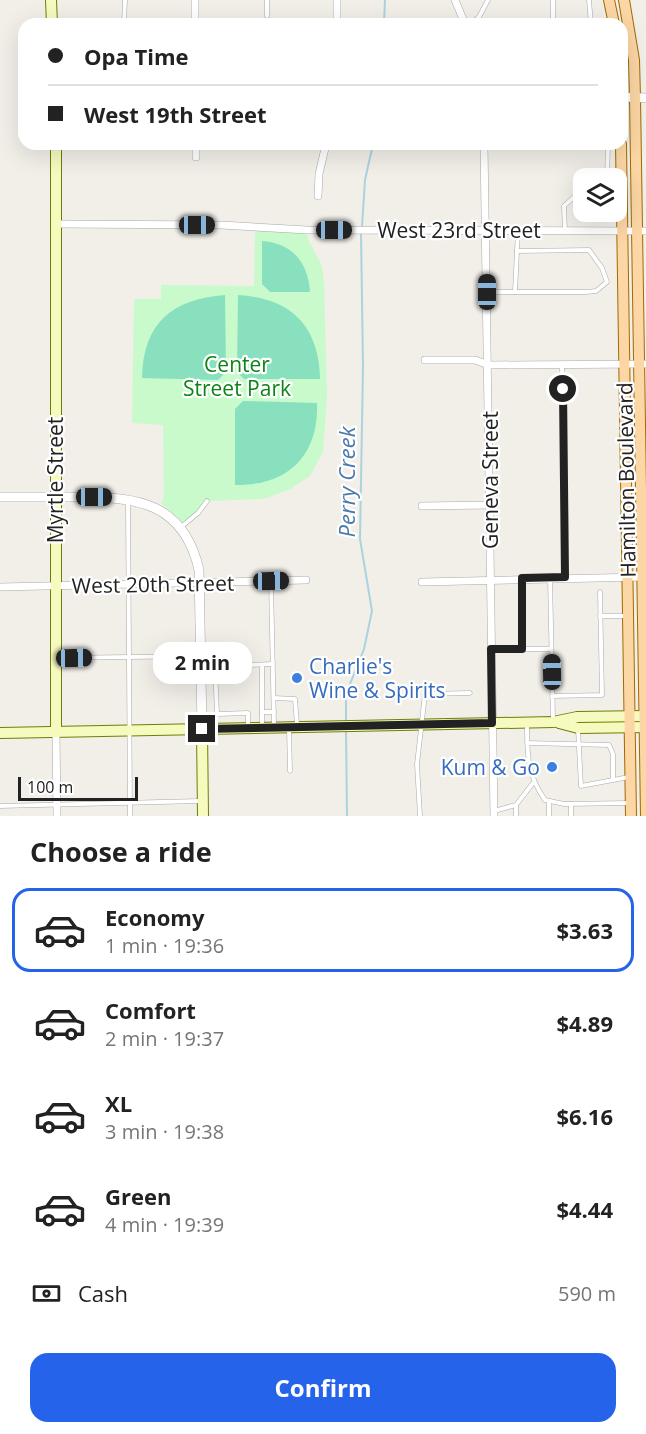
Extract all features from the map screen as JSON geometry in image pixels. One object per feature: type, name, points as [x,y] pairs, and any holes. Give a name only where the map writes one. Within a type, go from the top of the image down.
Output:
[{"type":"main road","points":[[51,0],[52,18]]},
{"type":"main road","points":[[609,0],[613,18]]},
{"type":"main road","name":"Hamilton Boulevard","points":[[624,0],[627,18]]},
{"type":"main road","name":"Hamilton Boulevard","points":[[628,24],[641,98],[646,816]]},
{"type":"main road","name":"Myrtle Street","points":[[56,150],[56,732]]},
{"type":"main road","name":"Hamilton Boulevard","points":[[621,150],[631,816]]},
{"type":"main road","points":[[0,733],[553,722],[578,717],[629,722]]},
{"type":"main road","points":[[553,722],[578,728],[645,721]]},
{"type":"main road","points":[[202,729],[203,816]]},
{"type":"street","points":[[195,0],[195,18]]},
{"type":"street","points":[[337,0],[337,18]]},
{"type":"street","points":[[456,0],[463,18]]},
{"type":"street","points":[[196,150],[196,157]]},
{"type":"street","points":[[318,196],[319,174],[325,150]]},
{"type":"street","name":"Geneva Street","points":[[484,150],[494,813]]},
{"type":"street","name":"West 23rd Street","points":[[56,224],[221,225],[313,230],[642,231]]},
{"type":"street","points":[[425,360],[475,360],[489,365],[643,364]]},
{"type":"street","points":[[0,497],[128,498],[156,508],[180,527],[195,555],[200,583],[202,729]]},
{"type":"street","points":[[422,506],[490,505]]},
{"type":"street","points":[[422,582],[490,578],[643,578]]},
{"type":"street","name":"West 20th Street","points":[[0,586],[306,580]]},
{"type":"street","name":"Myrtle Street","points":[[56,732],[57,816]]},
{"type":"lane","points":[[124,18],[125,0]]},
{"type":"lane","points":[[267,0],[267,16]]},
{"type":"lane","points":[[478,18],[489,0]]},
{"type":"lane","points":[[553,0],[553,18]]},
{"type":"lane","points":[[589,0],[590,18]]},
{"type":"lane","points":[[607,168],[608,150]]},
{"type":"lane","points":[[565,230],[564,206],[573,198]]},
{"type":"lane","points":[[515,292],[518,231]]},
{"type":"lane","points":[[487,292],[586,292],[596,291],[607,282],[602,268],[589,250],[516,250]]},
{"type":"lane","points":[[562,366],[565,577]]},
{"type":"lane","points":[[128,498],[130,816]]},
{"type":"lane","points":[[180,527],[198,513],[207,501]]},
{"type":"lane","points":[[550,577],[553,722]]},
{"type":"lane","points":[[522,578],[522,649]]},
{"type":"lane","points":[[271,581],[274,728]]},
{"type":"lane","points":[[552,696],[602,695],[600,592]]},
{"type":"lane","points":[[600,616],[628,616]]},
{"type":"lane","points":[[491,649],[551,649]]},
{"type":"lane","points":[[55,658],[201,656]]},
{"type":"lane","points":[[201,667],[273,664]]},
{"type":"lane","points":[[262,665],[262,728]]},
{"type":"lane","points":[[215,666],[217,714],[248,713],[249,728]]},
{"type":"lane","points":[[420,816],[417,764],[425,694],[470,693]]},
{"type":"lane","points":[[274,698],[296,699],[290,771]]},
{"type":"lane","points":[[262,711],[274,711]]},
{"type":"lane","points":[[527,722],[527,759],[533,783],[545,800],[571,804],[631,803]]},
{"type":"lane","points":[[578,728],[581,786],[630,777]]},
{"type":"lane","points":[[527,743],[609,745],[613,754],[614,779]]},
{"type":"lane","points":[[494,813],[516,805],[533,783]]},
{"type":"lane","points":[[0,806],[203,801]]},
{"type":"lane","points":[[549,801],[549,816]]},
{"type":"lane","points":[[571,804],[571,816]]},
{"type":"lane","points":[[516,805],[516,816]]},
{"type":"green space","name":"Center Street Park","points":[[255,228],[307,230],[308,239],[322,266],[327,394],[323,452],[310,476],[290,489],[264,499],[207,501],[185,524],[161,503],[164,496],[163,425],[132,423],[134,299],[161,299],[161,285],[254,286]]},
{"type":"green space","points":[[262,241],[282,246],[296,256],[306,272],[310,292],[270,292],[262,284]]},
{"type":"green space","points":[[225,295],[226,372],[218,380],[142,378],[148,342],[164,317],[190,302]]},
{"type":"green space","points":[[238,295],[273,302],[298,318],[308,330],[314,344],[320,379],[244,379],[237,372]]},
{"type":"green space","points":[[243,401],[317,403],[316,422],[306,452],[296,464],[270,480],[235,485],[235,409]]},
{"type":"waterway","name":"Perry Creek","points":[[384,18],[385,0]]},
{"type":"waterway","name":"Perry Creek","points":[[362,227],[365,180],[372,150]]},
{"type":"waterway","name":"Perry Creek","points":[[346,723],[346,694],[364,649],[372,611],[360,539],[363,366],[361,233]]},
{"type":"waterway","name":"Perry Creek","points":[[346,729],[347,816]]},
{"type":"place","name":"Charlie's Wine & Spirits","points":[[297,678]]},
{"type":"place","name":"Kum & Go","points":[[552,767]]},
{"type":"route","points":[[202,729],[492,723],[491,649],[522,649],[522,578],[565,577],[563,389]]}]
